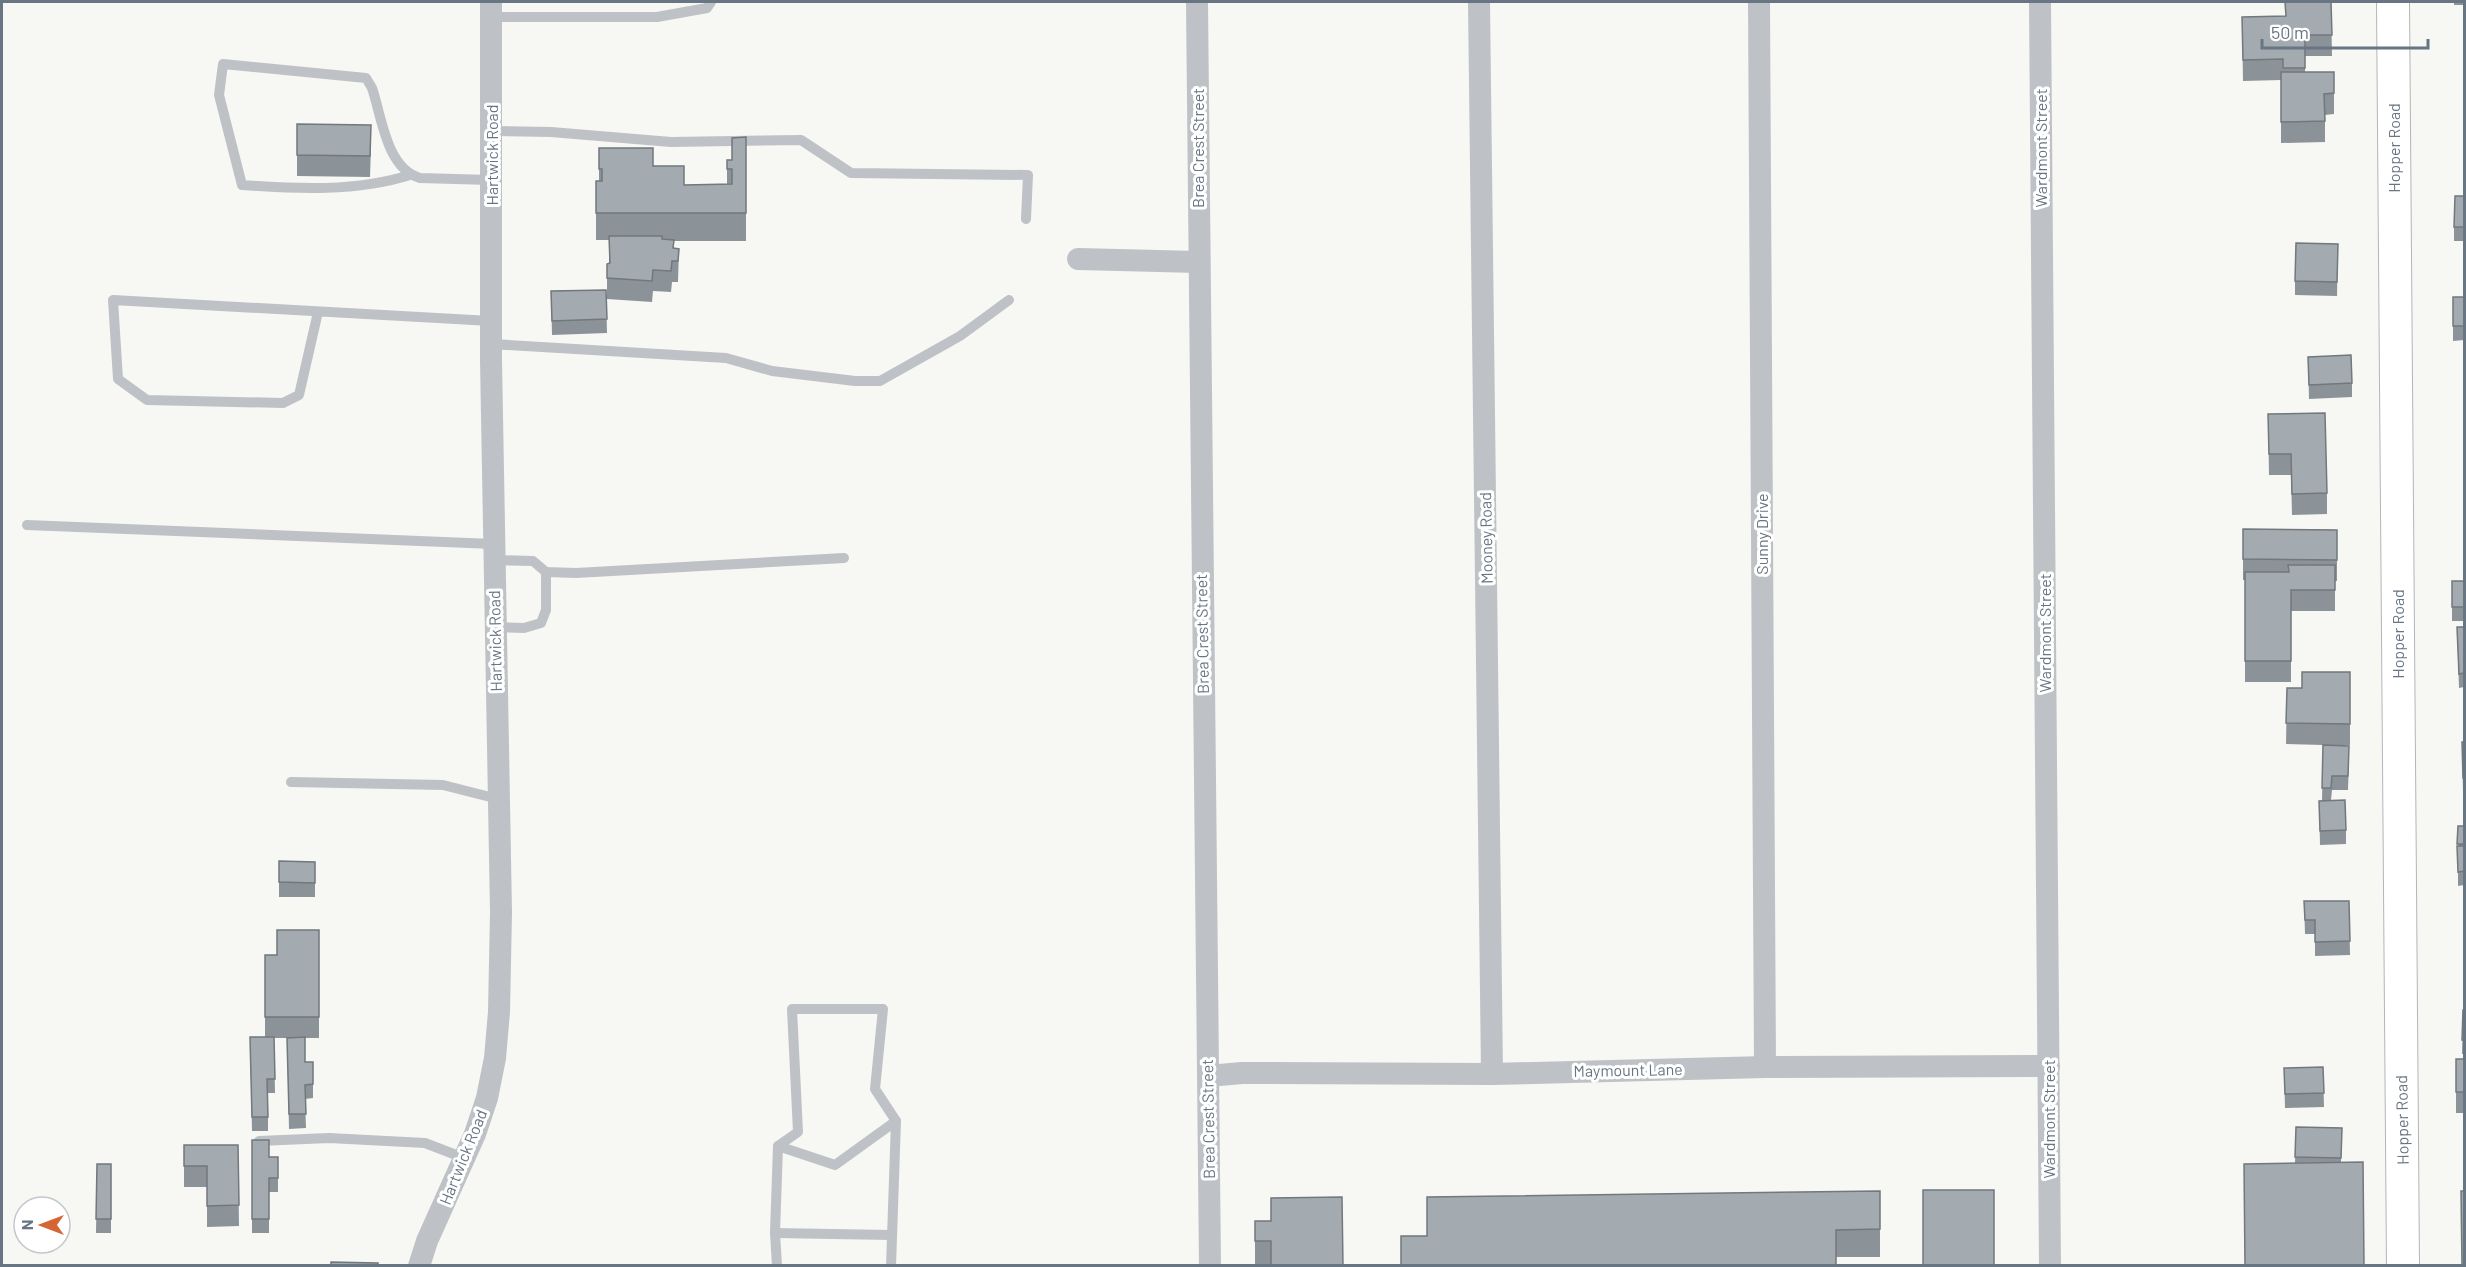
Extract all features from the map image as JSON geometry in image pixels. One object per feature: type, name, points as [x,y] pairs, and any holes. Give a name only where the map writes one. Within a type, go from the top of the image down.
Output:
[{"type":"main road","name":"Hopper Road","points":[[2393,2],[2403,1266]]},
{"type":"street","name":"Brea Crest Street","points":[[1197,2],[1210,1266]]},
{"type":"street","name":"Mooney Road","points":[[1479,2],[1491,1074]]},
{"type":"street","name":"Sunny Drive","points":[[1759,2],[1765,1067]]},
{"type":"street","name":"Wardmont Street","points":[[2040,2],[2050,1266]]},
{"type":"street","name":"Hartwick Road","points":[[419,1266],[427,1241],[464,1158],[487,1098],[495,1058],[500,1012],[491,344],[492,9]]},
{"type":"street","points":[[1078,259],[1198,262]]},
{"type":"street","name":"Maymount Lane","points":[[1208,1076],[1242,1073],[1491,1074],[1765,1067],[2049,1066]]},
{"type":"lane","points":[[492,9],[657,17],[707,8],[711,2]]},
{"type":"lane","points":[[410,175],[381,184],[295,189],[242,185],[219,95],[223,64],[366,78],[372,88],[397,163],[410,175],[420,178],[491,180]]},
{"type":"lane","points":[[492,131],[551,132],[670,142],[801,140],[851,173],[1028,175],[1026,219]]},
{"type":"lane","points":[[318,312],[299,395],[283,403],[147,400],[118,379],[113,300],[491,321]]},
{"type":"lane","points":[[491,344],[726,358],[772,371],[855,381],[880,381],[960,336],[1009,300]]},
{"type":"lane","points":[[27,525],[493,552],[533,561],[546,572],[685,568],[844,558]]},
{"type":"lane","points":[[495,627],[524,628],[541,623],[546,610],[546,572]]},
{"type":"lane","points":[[291,782],[443,785],[498,799]]},
{"type":"lane","points":[[778,1146],[798,1132],[792,1009],[883,1009],[875,1089],[896,1121],[891,1266]]},
{"type":"lane","points":[[778,1146],[835,1165],[896,1121]]},
{"type":"lane","points":[[259,1141],[329,1138],[425,1143],[464,1158]]},
{"type":"lane","points":[[777,1266],[775,1233],[778,1146]]},
{"type":"lane","points":[[775,1233],[891,1235]]},
{"type":"building","points":[[2285,2],[2331,2],[2332,35],[2305,35],[2305,68],[2283,68],[2283,59],[2243,60],[2242,17],[2286,16]]},
{"type":"building","points":[[2281,72],[2334,72],[2334,93],[2324,94],[2325,121],[2281,122]]},
{"type":"building","points":[[297,124],[371,125],[370,156],[297,155]]},
{"type":"building","points":[[746,137],[746,213],[596,213],[596,181],[602,181],[602,169],[599,169],[599,148],[653,148],[653,166],[684,166],[684,185],[732,184],[732,169],[727,169],[727,160],[732,160],[732,138]]},
{"type":"building","points":[[2455,196],[2464,196],[2464,227],[2454,227]]},
{"type":"building","points":[[609,236],[662,236],[662,239],[674,240],[673,248],[679,249],[678,261],[672,261],[671,271],[653,270],[652,281],[607,278],[607,264],[610,263]]},
{"type":"building","points":[[2296,243],[2338,244],[2337,282],[2295,281]]},
{"type":"building","points":[[606,290],[607,319],[552,321],[551,291]]},
{"type":"building","points":[[2453,297],[2464,297],[2464,326],[2453,326]]},
{"type":"building","points":[[2351,355],[2352,383],[2309,385],[2308,357]]},
{"type":"building","points":[[2325,413],[2327,493],[2292,494],[2291,454],[2269,454],[2268,414]]},
{"type":"building","points":[[2243,529],[2337,530],[2337,560],[2243,559]]},
{"type":"building","points":[[2288,565],[2335,565],[2335,590],[2291,590],[2291,661],[2245,661],[2245,572],[2289,572]]},
{"type":"building","points":[[2452,581],[2464,581],[2464,607],[2452,607]]},
{"type":"building","points":[[2457,627],[2464,627],[2464,673],[2459,674]]},
{"type":"building","points":[[2302,672],[2350,672],[2350,724],[2286,723],[2287,688],[2302,688]]},
{"type":"building","points":[[2462,742],[2464,742],[2464,778],[2463,778]]},
{"type":"building","points":[[2323,745],[2349,746],[2348,776],[2332,776],[2331,788],[2322,788]]},
{"type":"building","points":[[2345,800],[2346,830],[2320,831],[2319,801]]},
{"type":"building","points":[[2458,826],[2464,826],[2464,844],[2457,844]]},
{"type":"building","points":[[2457,846],[2464,846],[2464,871],[2458,872]]},
{"type":"building","points":[[279,861],[315,862],[315,883],[279,882]]},
{"type":"building","points":[[2304,901],[2349,901],[2350,941],[2315,942],[2315,920],[2305,920]]},
{"type":"building","points":[[277,930],[319,930],[319,1017],[265,1017],[265,955],[277,955]]},
{"type":"building","points":[[2463,1010],[2464,1040],[2462,1040]]},
{"type":"building","points":[[250,1037],[274,1037],[275,1079],[267,1079],[268,1117],[252,1117]]},
{"type":"building","points":[[305,1037],[305,1062],[313,1062],[313,1084],[305,1085],[306,1114],[289,1114],[287,1038]]},
{"type":"building","points":[[2456,1059],[2464,1059],[2464,1092],[2456,1092]]},
{"type":"building","points":[[2323,1067],[2324,1093],[2285,1094],[2284,1068]]},
{"type":"building","points":[[2296,1127],[2342,1128],[2341,1158],[2295,1157]]},
{"type":"building","points":[[252,1140],[269,1140],[269,1157],[278,1157],[278,1178],[269,1178],[269,1219],[252,1219]]},
{"type":"building","points":[[184,1145],[238,1145],[239,1205],[207,1206],[207,1166],[184,1166]]},
{"type":"building","points":[[2363,1162],[2364,1266],[2245,1266],[2244,1164]]},
{"type":"building","points":[[97,1164],[111,1164],[111,1219],[96,1219]]},
{"type":"building","points":[[1923,1190],[1994,1190],[1994,1266],[1923,1266]]},
{"type":"building","points":[[1880,1191],[1880,1229],[1836,1230],[1836,1266],[1401,1266],[1401,1236],[1427,1236],[1427,1197]]},
{"type":"building","points":[[2461,1191],[2464,1191],[2464,1266],[2462,1266]]},
{"type":"building","points":[[1342,1197],[1343,1266],[1271,1266],[1271,1241],[1255,1241],[1255,1221],[1271,1221],[1271,1198]]},
{"type":"building","points":[[331,1262],[378,1263],[378,1266],[331,1266]]}]
